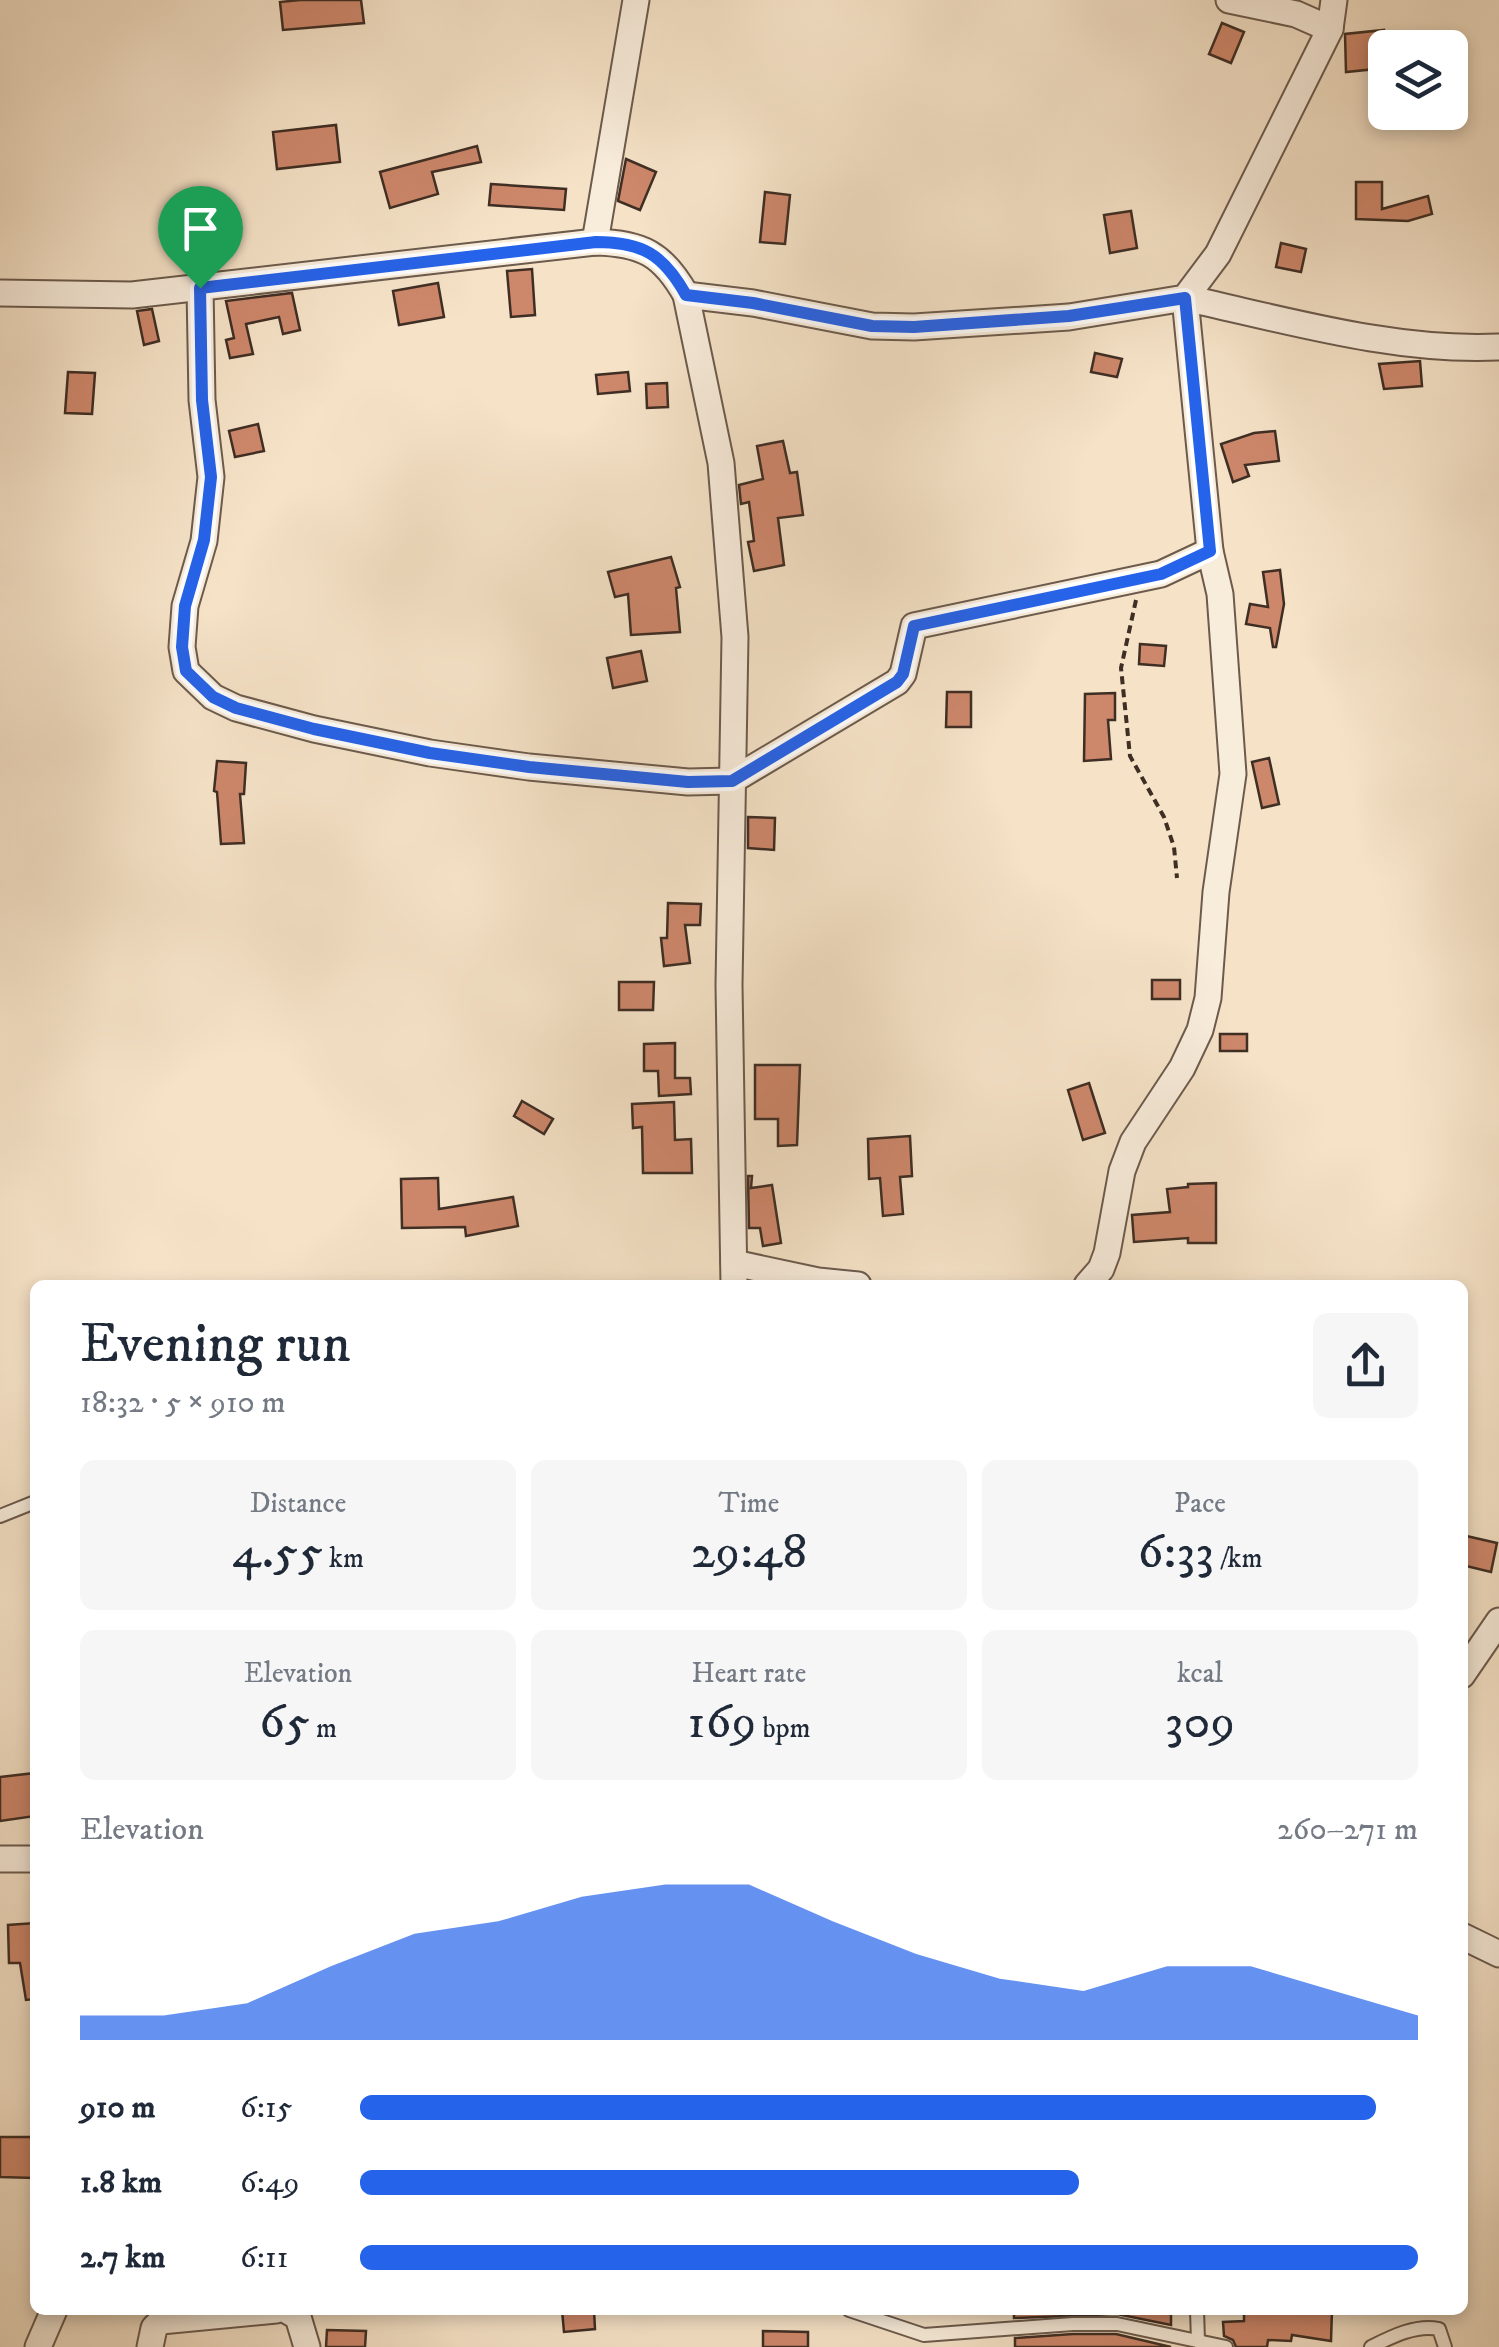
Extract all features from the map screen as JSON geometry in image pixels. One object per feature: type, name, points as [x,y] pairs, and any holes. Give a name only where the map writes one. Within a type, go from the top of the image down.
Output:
[{"type":"street","points":[[596,242],[636,0]]},
{"type":"street","points":[[1229,0],[1296,14],[1330,29]]},
{"type":"street","points":[[1091,1280],[1101,1269],[1106,1253],[1122,1172],[1133,1142],[1182,1068],[1200,1030],[1208,998],[1216,892],[1234,774],[1220,594],[1210,551],[1185,298],[1218,254],[1330,29],[1334,0]]},
{"type":"street","points":[[0,293],[132,295],[596,242],[625,242],[652,253],[673,272],[686,295],[722,462],[735,637],[729,985],[734,1274],[806,1280]]},
{"type":"street","points":[[200,288],[202,400],[211,477],[204,540],[181,626],[186,671],[213,697],[260,715],[430,753],[529,767],[688,782],[732,781],[897,682],[903,674],[914,626],[1161,574],[1210,551]]},
{"type":"street","points":[[686,295],[753,303],[872,326],[914,327],[1069,316],[1185,298],[1316,328],[1418,342],[1499,347]]},
{"type":"street","points":[[1468,1666],[1499,1621]]},
{"type":"street","points":[[0,1860],[30,1859]]},
{"type":"street","points":[[1468,1939],[1499,1954]]},
{"type":"street","points":[[38,2347],[52,2315]]},
{"type":"street","points":[[150,2347],[154,2328],[161,2321],[224,2315]]},
{"type":"street","points":[[295,2315],[308,2347]]},
{"type":"lane","points":[[0,1516],[30,1504]]},
{"type":"lane","points":[[864,2315],[924,2335],[1106,2324],[1138,2327],[1226,2347]]},
{"type":"lane","points":[[1197,2315],[1198,2341]]},
{"type":"lane","points":[[1371,2347],[1394,2335],[1430,2327],[1438,2329],[1445,2347]]},
{"type":"path","points":[[1143,577],[1129,622],[1121,668],[1130,756],[1164,817],[1174,847],[1176,878]]},
{"type":"building","points":[[361,0],[364,23],[283,30],[280,2]]},
{"type":"building","points":[[1222,23],[1244,32],[1231,63],[1209,54]]},
{"type":"building","points":[[1368,32],[1368,70],[1346,72],[1345,34]]},
{"type":"building","points":[[336,125],[340,162],[277,169],[273,132]]},
{"type":"building","points":[[477,146],[481,162],[432,172],[438,194],[390,208],[380,172]]},
{"type":"building","points":[[626,159],[656,172],[640,210],[618,201]]},
{"type":"building","points":[[1356,182],[1382,182],[1382,209],[1428,196],[1432,214],[1408,221],[1356,219]]},
{"type":"building","points":[[491,184],[566,189],[564,210],[489,205]]},
{"type":"building","points":[[765,192],[790,195],[785,244],[760,242]]},
{"type":"building","points":[[1131,211],[1137,248],[1110,253],[1104,215]]},
{"type":"building","points":[[1281,243],[1306,249],[1301,272],[1276,267]]},
{"type":"building","points":[[532,269],[535,315],[511,317],[507,271]]},
{"type":"building","points":[[438,283],[444,317],[399,325],[393,291]]},
{"type":"building","points":[[292,293],[300,330],[283,334],[279,317],[246,324],[253,354],[230,358],[226,340],[234,338],[226,301]]},
{"type":"building","points":[[152,309],[159,341],[144,345],[137,311]]},
{"type":"building","points":[[1095,353],[1122,359],[1117,377],[1091,372]]},
{"type":"building","points":[[1420,361],[1422,386],[1384,389],[1379,364]]},
{"type":"building","points":[[68,372],[95,373],[92,414],[65,413]]},
{"type":"building","points":[[628,372],[630,391],[598,394],[596,375]]},
{"type":"building","points":[[667,383],[668,407],[647,408],[646,384]]},
{"type":"building","points":[[258,424],[264,451],[235,457],[229,431]]},
{"type":"building","points":[[1275,431],[1279,461],[1245,465],[1249,476],[1233,482],[1221,444]]},
{"type":"building","points":[[783,441],[790,473],[797,472],[803,515],[778,518],[784,565],[754,571],[748,542],[754,541],[749,502],[741,504],[739,485],[763,479],[757,446]]},
{"type":"building","points":[[671,557],[680,587],[676,588],[680,632],[631,635],[628,594],[615,597],[608,572]]},
{"type":"building","points":[[1280,570],[1284,604],[1273,647],[1270,628],[1246,624],[1250,604],[1268,607],[1263,572]]},
{"type":"building","points":[[1140,644],[1166,646],[1164,666],[1139,664]]},
{"type":"building","points":[[641,651],[647,681],[613,688],[607,658]]},
{"type":"building","points":[[947,692],[971,692],[971,727],[946,727]]},
{"type":"building","points":[[1115,693],[1115,720],[1108,720],[1111,759],[1084,761],[1085,694]]},
{"type":"building","points":[[1269,758],[1279,804],[1262,808],[1252,762]]},
{"type":"building","points":[[217,761],[246,763],[244,794],[240,794],[244,843],[221,844],[214,791]]},
{"type":"building","points":[[748,817],[775,818],[774,850],[748,848]]},
{"type":"building","points":[[668,903],[701,904],[700,925],[685,925],[690,963],[664,966],[661,938],[667,938]]},
{"type":"building","points":[[1152,980],[1180,980],[1180,999],[1152,999]]},
{"type":"building","points":[[619,982],[654,982],[653,1010],[619,1010]]},
{"type":"building","points":[[1220,1034],[1247,1034],[1247,1051],[1220,1051]]},
{"type":"building","points":[[675,1043],[675,1078],[690,1078],[691,1094],[659,1096],[658,1071],[644,1071],[644,1044]]},
{"type":"building","points":[[755,1065],[800,1065],[797,1145],[778,1146],[778,1119],[755,1119]]},
{"type":"building","points":[[1089,1083],[1105,1133],[1083,1140],[1068,1090]]},
{"type":"building","points":[[522,1101],[553,1119],[544,1134],[514,1116]]},
{"type":"building","points":[[674,1102],[675,1140],[691,1139],[692,1173],[643,1173],[642,1127],[633,1128],[632,1104]]},
{"type":"building","points":[[910,1136],[912,1176],[900,1177],[903,1214],[883,1216],[880,1178],[869,1179],[868,1139]]},
{"type":"building","points":[[748,1176],[752,1176],[751,1188],[772,1185],[781,1243],[763,1246],[760,1228],[749,1228]]},
{"type":"building","points":[[438,1178],[439,1209],[513,1197],[518,1226],[466,1236],[465,1227],[402,1228],[401,1179]]},
{"type":"building","points":[[1216,1183],[1216,1243],[1188,1243],[1188,1238],[1134,1242],[1132,1215],[1170,1212],[1167,1189]]},
{"type":"building","points":[[1468,1536],[1497,1543],[1491,1572],[1468,1566]]},
{"type":"building","points":[[30,1774],[30,1817],[0,1821],[0,1777]]},
{"type":"building","points":[[30,1923],[30,2000],[26,2000],[20,1963],[9,1963],[8,1925]]},
{"type":"building","points":[[0,2137],[30,2137],[30,2178],[0,2177]]},
{"type":"building","points":[[562,2315],[594,2315],[595,2329],[564,2332]]},
{"type":"building","points":[[1014,2315],[1091,2315],[1014,2318]]},
{"type":"building","points":[[1122,2315],[1171,2315],[1171,2325]]},
{"type":"building","points":[[1244,2315],[1332,2315],[1331,2341],[1292,2335],[1291,2341],[1268,2340],[1267,2347],[1236,2347],[1233,2340],[1224,2336],[1223,2322],[1244,2321]]},
{"type":"building","points":[[327,2330],[366,2331],[365,2347],[326,2347]]},
{"type":"building","points":[[763,2331],[808,2332],[808,2347],[763,2347]]},
{"type":"building","points":[[1116,2334],[1171,2347],[1015,2347],[1015,2338]]},
{"type":"route","points":[[596,242],[625,242],[652,253],[673,272],[686,295],[753,303],[872,326],[958,326],[1069,316],[1185,298],[1210,551],[1161,574],[914,626],[903,674],[897,682],[732,781],[688,782],[529,767],[430,753],[314,729],[236,708],[213,697],[186,671],[181,626],[204,540],[211,477],[203,422],[200,288],[596,242]]}]
